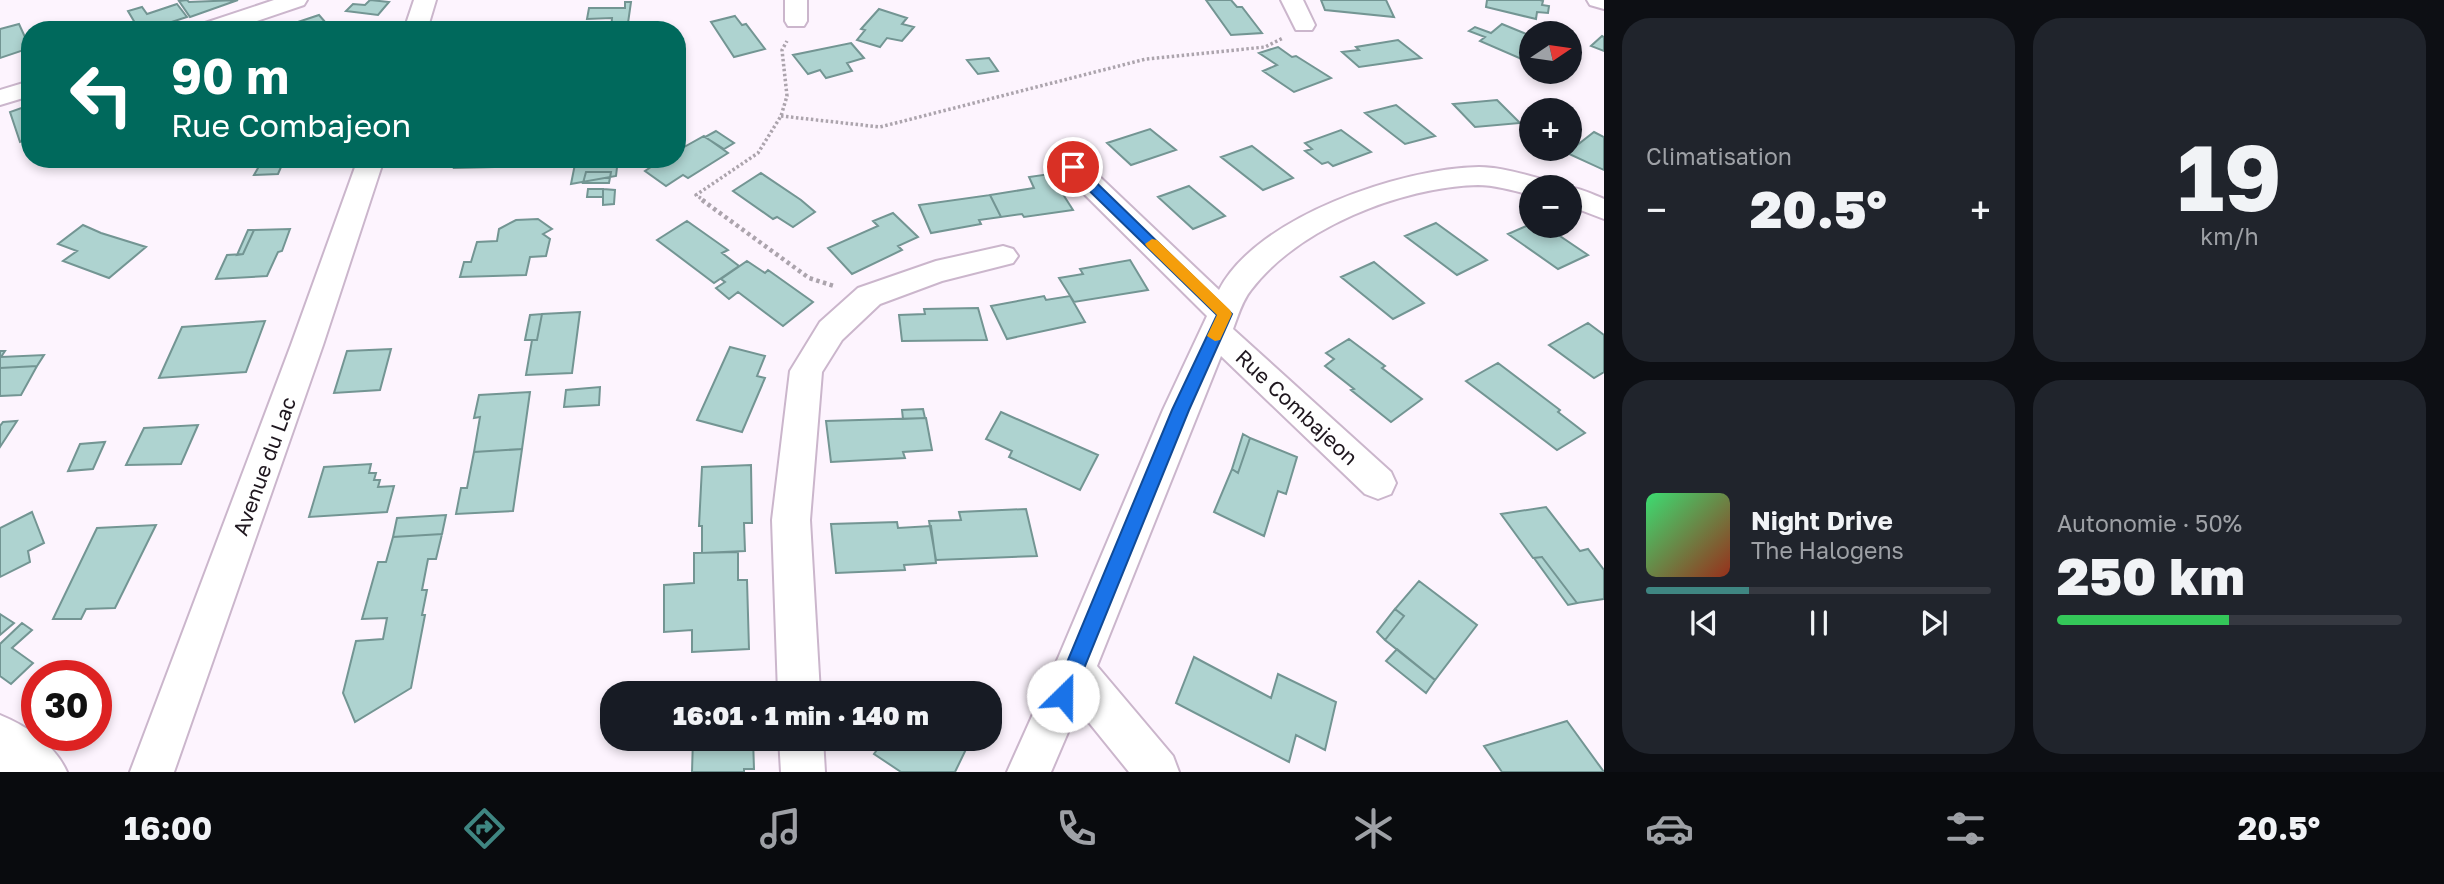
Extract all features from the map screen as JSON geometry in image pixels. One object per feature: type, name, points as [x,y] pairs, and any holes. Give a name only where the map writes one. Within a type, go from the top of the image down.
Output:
[{"type":"street","points":[[234,21],[296,0]]},
{"type":"street","points":[[418,21],[425,0]]},
{"type":"street","points":[[1292,0],[1304,25]]},
{"type":"street","points":[[1598,0],[1604,2]]},
{"type":"street","points":[[0,98],[21,91]]},
{"type":"street","name":"Rue Combajeon","points":[[1073,167],[1378,483]]},
{"type":"street","name":"Avenue du Lac","points":[[152,772],[369,168]]},
{"type":"street","name":"Rue Combajeon","points":[[1030,772],[1180,410],[1236,288],[1261,259],[1295,232],[1384,193],[1450,179],[1481,176],[1519,183]]},
{"type":"street","points":[[1582,201],[1604,209]]},
{"type":"street","points":[[798,681],[791,520],[806,371],[831,331],[869,296],[936,272],[1003,256]]},
{"type":"street","points":[[1074,671],[1157,772]]},
{"type":"street","points":[[0,740],[41,772]]},
{"type":"street","points":[[802,751],[803,772]]},
{"type":"path","points":[[796,11],[782,50],[787,96],[781,116],[758,153],[696,195],[809,278],[869,296]]},
{"type":"path","points":[[781,116],[880,127],[1146,59],[1265,47],[1304,25]]},
{"type":"building","points":[[238,0],[190,17],[179,1]]},
{"type":"building","points":[[370,0],[389,2],[378,15],[346,11],[353,4],[365,5]]},
{"type":"building","points":[[1206,0],[1231,0],[1237,7],[1242,7],[1262,33],[1231,35]]},
{"type":"building","points":[[1321,0],[1386,0],[1394,17],[1325,10]]},
{"type":"building","points":[[1487,0],[1540,0],[1543,1],[1542,5],[1549,6],[1548,13],[1537,12],[1536,19],[1486,7]]},
{"type":"building","points":[[625,2],[631,2],[628,21],[612,21],[612,18],[587,19],[589,8],[625,8]]},
{"type":"building","points":[[177,4],[187,17],[175,21],[134,21],[128,11],[142,7],[147,14]]},
{"type":"building","points":[[879,9],[907,18],[902,24],[914,27],[902,41],[887,38],[880,47],[857,40],[865,30],[861,29]]},
{"type":"building","points":[[319,15],[324,21],[301,21]]},
{"type":"building","points":[[735,16],[742,25],[746,24],[765,49],[734,57],[711,22]]},
{"type":"building","points":[[19,24],[21,51],[0,58],[0,29]]},
{"type":"building","points":[[1502,24],[1519,31],[1519,58],[1480,41],[1485,37],[1469,31],[1475,27],[1491,33]]},
{"type":"building","points":[[1604,37],[1604,51],[1591,46]]},
{"type":"building","points":[[1398,40],[1421,58],[1359,67],[1342,52],[1359,50],[1356,47]]},
{"type":"building","points":[[851,43],[864,58],[847,63],[852,71],[826,78],[820,70],[808,74],[793,55]]},
{"type":"building","points":[[1278,47],[1331,78],[1294,92],[1263,71],[1277,65],[1259,53]]},
{"type":"building","points":[[989,58],[998,71],[978,74],[967,60]]},
{"type":"building","points":[[1497,100],[1519,123],[1475,127],[1453,104]]},
{"type":"building","points":[[1396,105],[1435,136],[1405,144],[1365,113]]},
{"type":"building","points":[[21,108],[20,142],[10,112]]},
{"type":"building","points":[[1150,129],[1176,150],[1131,165],[1107,143]]},
{"type":"building","points":[[1341,130],[1371,152],[1333,166],[1328,162],[1322,164],[1305,151],[1312,149],[1305,143]]},
{"type":"building","points":[[716,131],[734,143],[724,149],[705,137]]},
{"type":"building","points":[[1594,132],[1604,137],[1604,170],[1582,160],[1582,141]]},
{"type":"building","points":[[704,136],[728,153],[688,178],[683,175],[666,186],[645,171],[650,168],[686,168],[686,146]]},
{"type":"building","points":[[1252,146],[1293,178],[1263,190],[1221,157]]},
{"type":"building","points":[[258,168],[281,168],[278,174],[254,175]]},
{"type":"building","points":[[574,168],[617,168],[616,176],[571,184]]},
{"type":"building","points":[[586,172],[611,172],[609,183],[583,183]]},
{"type":"building","points":[[761,173],[815,212],[793,227],[777,217],[773,219],[733,191]]},
{"type":"building","points":[[1050,174],[1073,210],[1024,217],[1022,214],[1001,217],[990,195],[1034,188],[1029,177]]},
{"type":"building","points":[[1189,186],[1225,216],[1193,229],[1158,197]]},
{"type":"building","points":[[588,189],[603,189],[603,197],[587,197]]},
{"type":"building","points":[[603,189],[615,190],[614,204],[603,205]]},
{"type":"building","points":[[990,195],[1001,217],[979,220],[981,224],[931,233],[919,205]]},
{"type":"building","points":[[893,213],[918,237],[898,246],[902,250],[852,274],[828,248],[878,226],[873,221]]},
{"type":"building","points":[[538,219],[552,229],[543,234],[550,239],[546,256],[530,257],[526,275],[460,277],[464,262],[471,262],[477,242],[497,241],[499,229],[516,220]]},
{"type":"building","points":[[687,221],[728,250],[722,253],[739,266],[714,283],[657,240]]},
{"type":"building","points":[[1436,223],[1487,260],[1457,275],[1405,236]]},
{"type":"building","points":[[83,225],[146,247],[109,278],[63,261],[77,251],[58,244]]},
{"type":"building","points":[[290,229],[282,251],[278,252],[267,276],[216,279],[227,255],[243,254],[254,230]]},
{"type":"building","points":[[1519,229],[1519,238],[1563,238],[1588,255],[1558,269],[1508,234]]},
{"type":"building","points":[[248,230],[254,230],[243,254],[237,255]]},
{"type":"building","points":[[1130,260],[1148,290],[1074,302],[1059,278],[1083,274],[1080,269]]},
{"type":"building","points":[[747,261],[765,273],[768,270],[813,302],[783,326],[738,292],[729,299],[716,288],[725,282],[721,279]]},
{"type":"building","points":[[1374,262],[1424,303],[1393,319],[1341,277]]},
{"type":"building","points":[[1044,296],[1046,300],[1070,296],[1085,322],[1007,339],[991,306]]},
{"type":"building","points":[[978,308],[987,340],[902,341],[899,315],[925,314],[924,309]]},
{"type":"building","points":[[580,312],[572,373],[526,375],[532,340],[537,340],[542,314]]},
{"type":"building","points":[[542,314],[537,340],[525,340],[530,315]]},
{"type":"building","points":[[265,321],[246,372],[159,378],[182,327]]},
{"type":"building","points":[[1588,323],[1604,335],[1604,372],[1594,378],[1549,345]]},
{"type":"building","points":[[1349,339],[1422,399],[1391,422],[1351,390],[1354,389],[1325,366],[1334,359],[1326,353]]},
{"type":"building","points":[[730,347],[765,356],[757,376],[765,378],[742,432],[697,420]]},
{"type":"building","points":[[391,349],[380,390],[334,393],[347,351]]},
{"type":"building","points":[[0,351],[5,351],[1,357],[44,355],[37,366],[0,368]]},
{"type":"building","points":[[1498,363],[1560,410],[1558,412],[1585,433],[1557,450],[1466,381]]},
{"type":"building","points":[[37,366],[21,395],[0,396],[0,368]]},
{"type":"building","points":[[600,387],[599,405],[564,407],[566,390]]},
{"type":"building","points":[[530,392],[522,449],[474,452],[480,417],[474,418],[479,395]]},
{"type":"building","points":[[923,409],[925,418],[903,419],[902,410]]},
{"type":"building","points":[[1001,412],[1098,455],[1080,490],[1009,457],[1012,451],[986,439]]},
{"type":"building","points":[[926,418],[932,450],[903,452],[905,458],[831,462],[826,421]]},
{"type":"building","points":[[17,421],[0,447],[0,426],[3,422]]},
{"type":"building","points":[[198,425],[181,464],[126,465],[144,428]]},
{"type":"building","points":[[1243,434],[1250,438],[1238,473],[1232,469]]},
{"type":"building","points":[[1250,438],[1297,457],[1286,494],[1278,491],[1264,536],[1214,512],[1232,469],[1238,473]]},
{"type":"building","points":[[105,442],[93,469],[68,471],[80,444]]},
{"type":"building","points":[[522,449],[513,511],[456,514],[461,488],[467,488],[474,452]]},
{"type":"building","points":[[371,464],[369,473],[376,473],[374,480],[380,480],[378,487],[394,486],[387,512],[309,517],[324,467]]},
{"type":"building","points":[[751,465],[752,523],[744,523],[745,551],[702,553],[702,526],[699,526],[702,467]]},
{"type":"building","points":[[1546,507],[1580,551],[1588,549],[1604,570],[1604,599],[1577,603],[1542,557],[1533,558],[1501,514]]},
{"type":"building","points":[[1026,509],[1037,556],[936,560],[929,521],[961,520],[959,512]]},
{"type":"building","points":[[32,512],[44,543],[28,551],[30,562],[0,577],[0,528]]},
{"type":"building","points":[[446,515],[442,534],[393,537],[397,518]]},
{"type":"building","points":[[897,522],[898,528],[931,526],[936,563],[904,565],[905,570],[836,573],[831,524]]},
{"type":"building","points":[[156,525],[115,608],[86,609],[81,619],[53,619],[97,528]]},
{"type":"building","points":[[442,534],[436,559],[428,559],[422,590],[427,590],[422,615],[425,615],[411,688],[355,722],[343,693],[356,641],[383,639],[387,618],[362,619],[378,562],[386,562],[393,537]]},
{"type":"building","points":[[738,552],[738,580],[747,580],[749,649],[692,652],[692,630],[664,632],[664,585],[694,583],[694,553]]},
{"type":"building","points":[[1542,557],[1577,603],[1568,605],[1534,558]]},
{"type":"building","points":[[1419,581],[1477,625],[1435,680],[1385,640],[1404,616],[1395,609]]},
{"type":"building","points":[[1395,609],[1404,616],[1385,640],[1377,632]]},
{"type":"building","points":[[0,614],[14,623],[0,635]]},
{"type":"building","points":[[22,623],[32,630],[12,648],[29,660],[21,660],[21,674],[11,684],[0,676],[0,644]]},
{"type":"building","points":[[1397,649],[1435,680],[1426,693],[1386,661]]},
{"type":"building","points":[[1194,657],[1271,698],[1278,674],[1336,702],[1325,750],[1296,735],[1289,762],[1176,703]]},
{"type":"building","points":[[1567,721],[1604,772],[1502,772],[1484,746]]},
{"type":"building","points":[[693,751],[753,751],[754,769],[744,769],[744,772],[692,772]]},
{"type":"building","points":[[876,751],[965,751],[955,772],[901,772],[874,754]]},
{"type":"slow traffic","points":[[1152,244],[1225,314],[1215,336]]},
{"type":"route","points":[[1063,696],[1180,410],[1225,314],[1073,167]]}]
